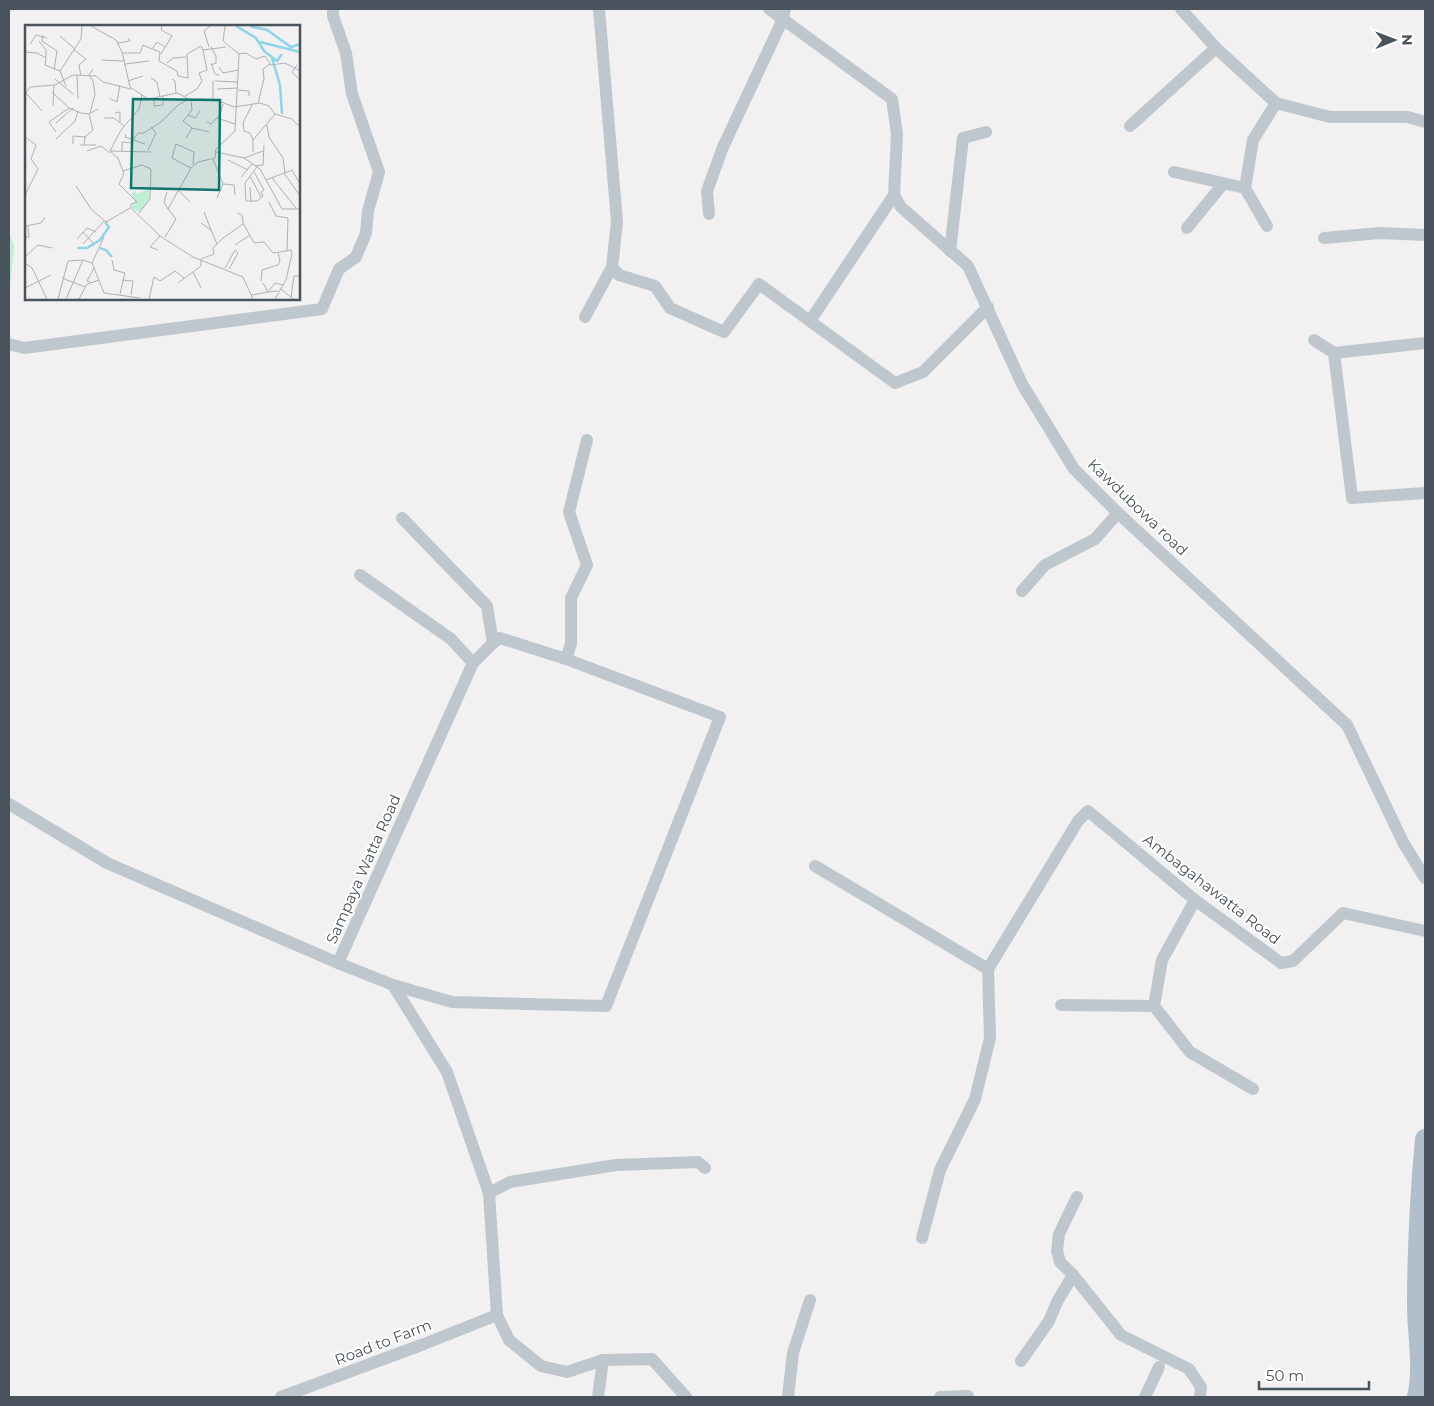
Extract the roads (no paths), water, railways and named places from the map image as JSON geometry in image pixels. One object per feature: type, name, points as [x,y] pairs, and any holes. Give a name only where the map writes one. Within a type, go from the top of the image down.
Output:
[{"type":"main road","points":[[1417,1397],[1422,1370],[1422,1173],[1425,1139]]},
{"type":"street","points":[[9,344],[24,348],[322,309],[339,268],[356,257],[366,234],[368,210],[379,172],[352,94],[346,53],[333,16],[333,9]]},
{"type":"street","points":[[585,317],[612,267],[617,222],[599,9]]},
{"type":"street","points":[[769,9],[784,14],[892,99],[897,134],[894,195],[810,321]]},
{"type":"street","points":[[1181,9],[1216,48],[1276,103],[1330,117],[1408,117],[1425,122]]},
{"type":"street","points":[[709,214],[707,191],[723,147],[784,14]]},
{"type":"street","points":[[1130,126],[1216,48]]},
{"type":"street","points":[[1267,226],[1245,188],[1253,140],[1276,103]]},
{"type":"street","points":[[950,250],[963,138],[986,132]]},
{"type":"street","points":[[1174,172],[1245,188]]},
{"type":"street","points":[[1187,228],[1223,184]]},
{"type":"street","name":"Kawdubowa road","points":[[894,195],[901,207],[968,266],[1022,384],[1074,469],[1118,513],[1347,725],[1404,844],[1425,878]]},
{"type":"street","points":[[1324,238],[1380,233],[1425,235]]},
{"type":"street","points":[[612,267],[620,275],[655,286],[670,308],[724,332],[759,284],[895,383],[923,372],[988,307]]},
{"type":"street","points":[[1314,340],[1334,353],[1425,343]]},
{"type":"street","points":[[1334,353],[1352,498],[1425,493]]},
{"type":"street","points":[[402,518],[487,606],[493,642],[500,638],[566,659],[571,644],[571,598],[587,565],[569,512],[587,440]]},
{"type":"street","points":[[1022,591],[1045,565],[1095,539],[1118,513]]},
{"type":"street","points":[[360,575],[451,639],[473,663]]},
{"type":"street","name":"Sampaya Watta Road","points":[[493,642],[473,663],[338,963],[392,985],[452,1002],[606,1006],[720,717],[566,659]]},
{"type":"street","points":[[9,804],[107,863],[338,963]]},
{"type":"street","name":"Ambagahawatta Road","points":[[988,969],[1078,821],[1088,811],[1195,900],[1281,963],[1293,962],[1343,913],[1425,931]]},
{"type":"street","points":[[815,866],[988,969],[990,1038],[975,1099],[940,1170],[922,1238]]},
{"type":"street","points":[[1195,900],[1162,960],[1154,1006],[1190,1052],[1253,1089]]},
{"type":"street","points":[[392,985],[447,1072],[489,1193],[497,1315],[509,1340],[541,1366],[567,1372],[603,1360],[652,1359],[686,1397]]},
{"type":"street","points":[[1061,1005],[1154,1006]]},
{"type":"street","points":[[489,1193],[510,1182],[616,1165],[698,1162],[705,1168]]},
{"type":"street","points":[[1077,1197],[1059,1234],[1057,1251],[1060,1262],[1073,1275],[1121,1335],[1189,1369],[1201,1387],[1200,1397]]},
{"type":"street","points":[[1021,1362],[1050,1321],[1057,1302],[1073,1275]]},
{"type":"street","points":[[788,1397],[793,1354],[810,1300]]},
{"type":"street","name":"Road to Farm","points":[[281,1397],[497,1315]]},
{"type":"street","points":[[598,1397],[603,1360]]},
{"type":"street","points":[[1145,1397],[1159,1367]]},
{"type":"street","points":[[940,1397],[968,1396]]}]
